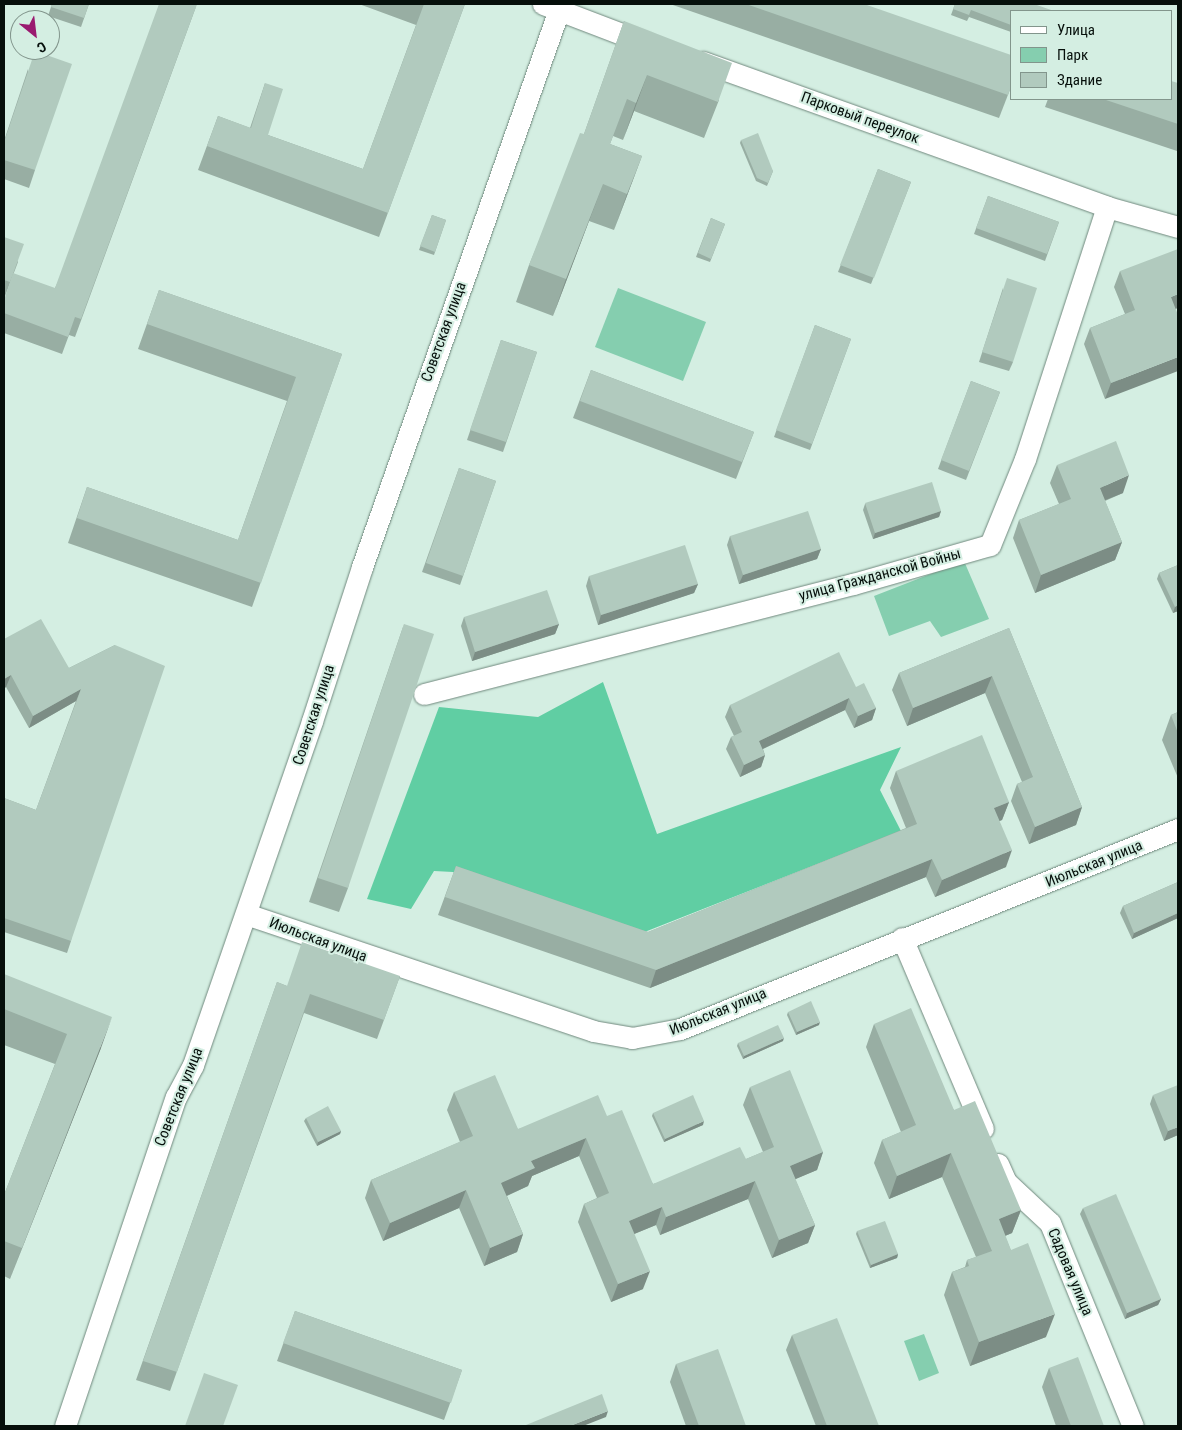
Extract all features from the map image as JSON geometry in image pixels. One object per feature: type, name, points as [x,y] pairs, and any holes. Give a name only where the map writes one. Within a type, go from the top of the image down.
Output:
[{"type":"street","name":"Парковый переулок","points":[[554,6],[671,52],[1106,208],[1178,228]]},
{"type":"street","name":"Советская улица","points":[[65,1426],[176,1097],[193,1065],[246,914],[362,567],[554,6]]},
{"type":"street","name":"улица Гражданской Войны","points":[[424,694],[853,584],[990,545],[1025,459],[1106,208]]},
{"type":"street","name":"Июльская улица","points":[[246,914],[593,1031],[632,1038],[680,1030],[902,938],[1178,829]]},
{"type":"street","name":"Садовая улица","points":[[902,938],[1006,1182],[1050,1223],[1133,1426]]},
{"type":"green space","points":[[618,288],[706,322],[683,381],[595,347]]},
{"type":"green space","points":[[964,561],[989,619],[941,637],[930,621],[889,636],[874,596]]},
{"type":"green space","points":[[603,682],[657,834],[901,747],[880,790],[901,831],[642,933],[453,872],[434,871],[411,909],[367,899],[439,707],[538,717]]},
{"type":"green space","points":[[924,1334],[939,1373],[919,1381],[904,1341]]},
{"type":"building","points":[[52,4],[89,4],[84,18],[51,7]]},
{"type":"building","points":[[159,4],[197,4],[81,319],[75,317],[68,337],[4,313],[4,300],[13,273],[55,288]]},
{"type":"building","points":[[424,4],[465,4],[388,213],[207,146],[218,116],[251,128],[265,83],[283,89],[268,135],[363,169]]},
{"type":"building","points":[[746,4],[864,4],[1010,55],[1010,90],[1008,95]]},
{"type":"building","points":[[955,4],[1034,4],[1051,10],[1010,10],[1010,25],[971,10],[969,15],[953,9]]},
{"type":"building","points":[[624,21],[732,63],[718,102],[647,75],[636,103],[627,99],[610,144],[642,156],[627,194],[603,184],[566,279],[529,265],[580,133],[584,134]]},
{"type":"building","points":[[32,60],[60,60],[72,64],[35,170],[4,160],[4,142]]},
{"type":"building","points":[[1172,81],[1178,83],[1178,124],[1106,100],[1172,100]]},
{"type":"building","points":[[758,133],[773,171],[768,183],[757,178],[741,140]]},
{"type":"building","points":[[878,169],[911,182],[874,278],[840,265]]},
{"type":"building","points":[[988,196],[1059,222],[1047,254],[976,228]]},
{"type":"building","points":[[432,215],[446,220],[435,252],[420,246]]},
{"type":"building","points":[[711,218],[725,224],[711,259],[698,253]]},
{"type":"building","points":[[4,237],[24,244],[10,282],[4,280]]},
{"type":"building","points":[[1178,249],[1178,294],[1171,297],[1178,315],[1178,357],[1111,383],[1090,328],[1135,310],[1120,271]]},
{"type":"building","points":[[1007,278],[1037,288],[1013,362],[982,352]]},
{"type":"building","points":[[159,290],[342,354],[261,583],[77,518],[87,487],[238,540],[296,377],[147,324]]},
{"type":"building","points":[[815,325],[851,339],[812,444],[776,430]]},
{"type":"building","points":[[501,340],[537,352],[506,442],[470,430]]},
{"type":"building","points":[[591,370],[754,432],[742,462],[580,401]]},
{"type":"building","points":[[971,381],[1000,392],[969,471],[941,460]]},
{"type":"building","points":[[1116,441],[1129,475],[1100,488],[1122,542],[1041,575],[1019,520],[1071,499],[1057,465]]},
{"type":"building","points":[[459,468],[496,481],[463,576],[426,563]]},
{"type":"building","points":[[932,482],[941,511],[875,533],[865,503]]},
{"type":"building","points":[[808,511],[821,549],[743,575],[730,536]]},
{"type":"building","points":[[685,545],[698,584],[601,615],[589,576]]},
{"type":"building","points":[[1178,565],[1178,605],[1175,607],[1159,573]]},
{"type":"building","points":[[547,590],[559,624],[475,652],[464,617]]},
{"type":"building","points":[[41,619],[69,668],[115,645],[165,666],[71,941],[4,918],[4,798],[36,810],[81,689],[33,716],[11,675],[4,679],[4,639]]},
{"type":"building","points":[[404,624],[434,634],[348,888],[318,878]]},
{"type":"building","points":[[1009,628],[1082,807],[1035,827],[1017,784],[1033,777],[992,676],[913,708],[899,673]]},
{"type":"building","points":[[839,652],[856,687],[864,683],[876,708],[858,716],[849,698],[759,741],[765,755],[744,765],[731,737],[742,732],[730,705]]},
{"type":"building","points":[[1178,712],[1178,733],[1171,715]]},
{"type":"building","points":[[982,735],[1009,802],[994,808],[1012,850],[942,880],[932,859],[656,970],[445,897],[456,866],[648,932],[917,824],[896,771]]},
{"type":"building","points":[[1178,882],[1178,913],[1134,933],[1123,906]]},
{"type":"building","points":[[302,942],[400,976],[384,1020],[310,994],[177,1372],[143,1361],[277,982],[287,986]]},
{"type":"building","points":[[4,974],[112,1017],[22,1248],[4,1241],[4,1195],[67,1034],[4,1009]]},
{"type":"building","points":[[811,1001],[820,1022],[797,1032],[788,1012]]},
{"type":"building","points":[[911,1008],[954,1110],[975,1101],[1021,1210],[999,1219],[1011,1250],[1028,1243],[1055,1314],[979,1342],[952,1272],[969,1266],[967,1260],[992,1251],[951,1153],[897,1176],[882,1140],[916,1125],[874,1024]]},
{"type":"building","points":[[778,1025],[784,1038],[744,1056],[738,1043]]},
{"type":"building","points":[[790,1070],[823,1152],[790,1166],[815,1225],[779,1240],[755,1181],[666,1217],[662,1207],[629,1221],[650,1271],[618,1284],[584,1204],[609,1193],[586,1138],[531,1161],[535,1168],[501,1183],[523,1234],[490,1248],[466,1190],[390,1223],[371,1180],[473,1136],[454,1092],[495,1075],[518,1129],[598,1095],[607,1116],[622,1110],[653,1184],[740,1147],[746,1159],[774,1147],[750,1087]]},
{"type":"building","points":[[1178,1085],[1178,1127],[1168,1131],[1153,1095]]},
{"type":"building","points":[[693,1095],[704,1121],[665,1139],[653,1113]]},
{"type":"building","points":[[328,1106],[341,1131],[318,1142],[306,1118]]},
{"type":"building","points":[[1116,1194],[1161,1299],[1127,1313],[1083,1208]]},
{"type":"building","points":[[885,1221],[898,1254],[871,1265],[857,1231]]},
{"type":"building","points":[[295,1311],[462,1370],[451,1403],[283,1343]]},
{"type":"building","points":[[837,1318],[879,1426],[827,1426],[792,1335]]},
{"type":"building","points":[[718,1349],[746,1426],[699,1426],[676,1364]]},
{"type":"building","points":[[1078,1357],[1104,1426],[1071,1426],[1049,1368]]},
{"type":"building","points":[[204,1373],[238,1385],[223,1426],[185,1426]]},
{"type":"building","points":[[602,1394],[608,1411],[570,1426],[526,1425]]}]
